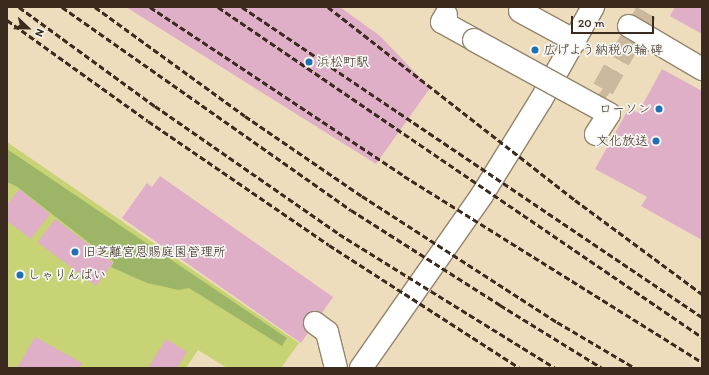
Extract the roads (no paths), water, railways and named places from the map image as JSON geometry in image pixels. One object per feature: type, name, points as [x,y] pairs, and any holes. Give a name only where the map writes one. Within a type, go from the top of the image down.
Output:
[{"type":"street","points":[[367,367],[482,195],[541,100],[593,7]]},
{"type":"street","points":[[520,11],[575,41]]},
{"type":"street","points":[[446,15],[442,22],[609,114],[596,134]]},
{"type":"street","points":[[629,26],[702,69]]},
{"type":"street","points":[[315,324],[327,332],[336,368]]},
{"type":"tunnel","points":[[609,94],[603,89],[649,7]]},
{"type":"railway","points":[[19,7],[155,106],[339,234],[555,368]]},
{"type":"railway","points":[[62,7],[351,210],[602,368]]},
{"type":"railway","points":[[95,7],[245,116],[362,196],[557,322],[635,368]]},
{"type":"railway","points":[[150,7],[404,176],[702,362]]},
{"type":"railway","points":[[218,7],[702,337]]},
{"type":"railway","points":[[242,7],[702,317]]},
{"type":"railway","points":[[328,7],[575,200],[702,294]]},
{"type":"railway","points":[[7,20],[148,121],[329,245],[520,368]]},
{"type":"place","name":"広げよう納税の輪 碑","points":[[535,50]]},
{"type":"place","name":"浜松町駅","points":[[309,62]]},
{"type":"place","name":"ローソン","points":[[659,109]]},
{"type":"place","name":"文化放送","points":[[656,141]]},
{"type":"place","name":"旧芝離宮恩賜庭園管理所","points":[[75,252]]},
{"type":"place","name":"しゃりんばい","points":[[20,275]]}]
